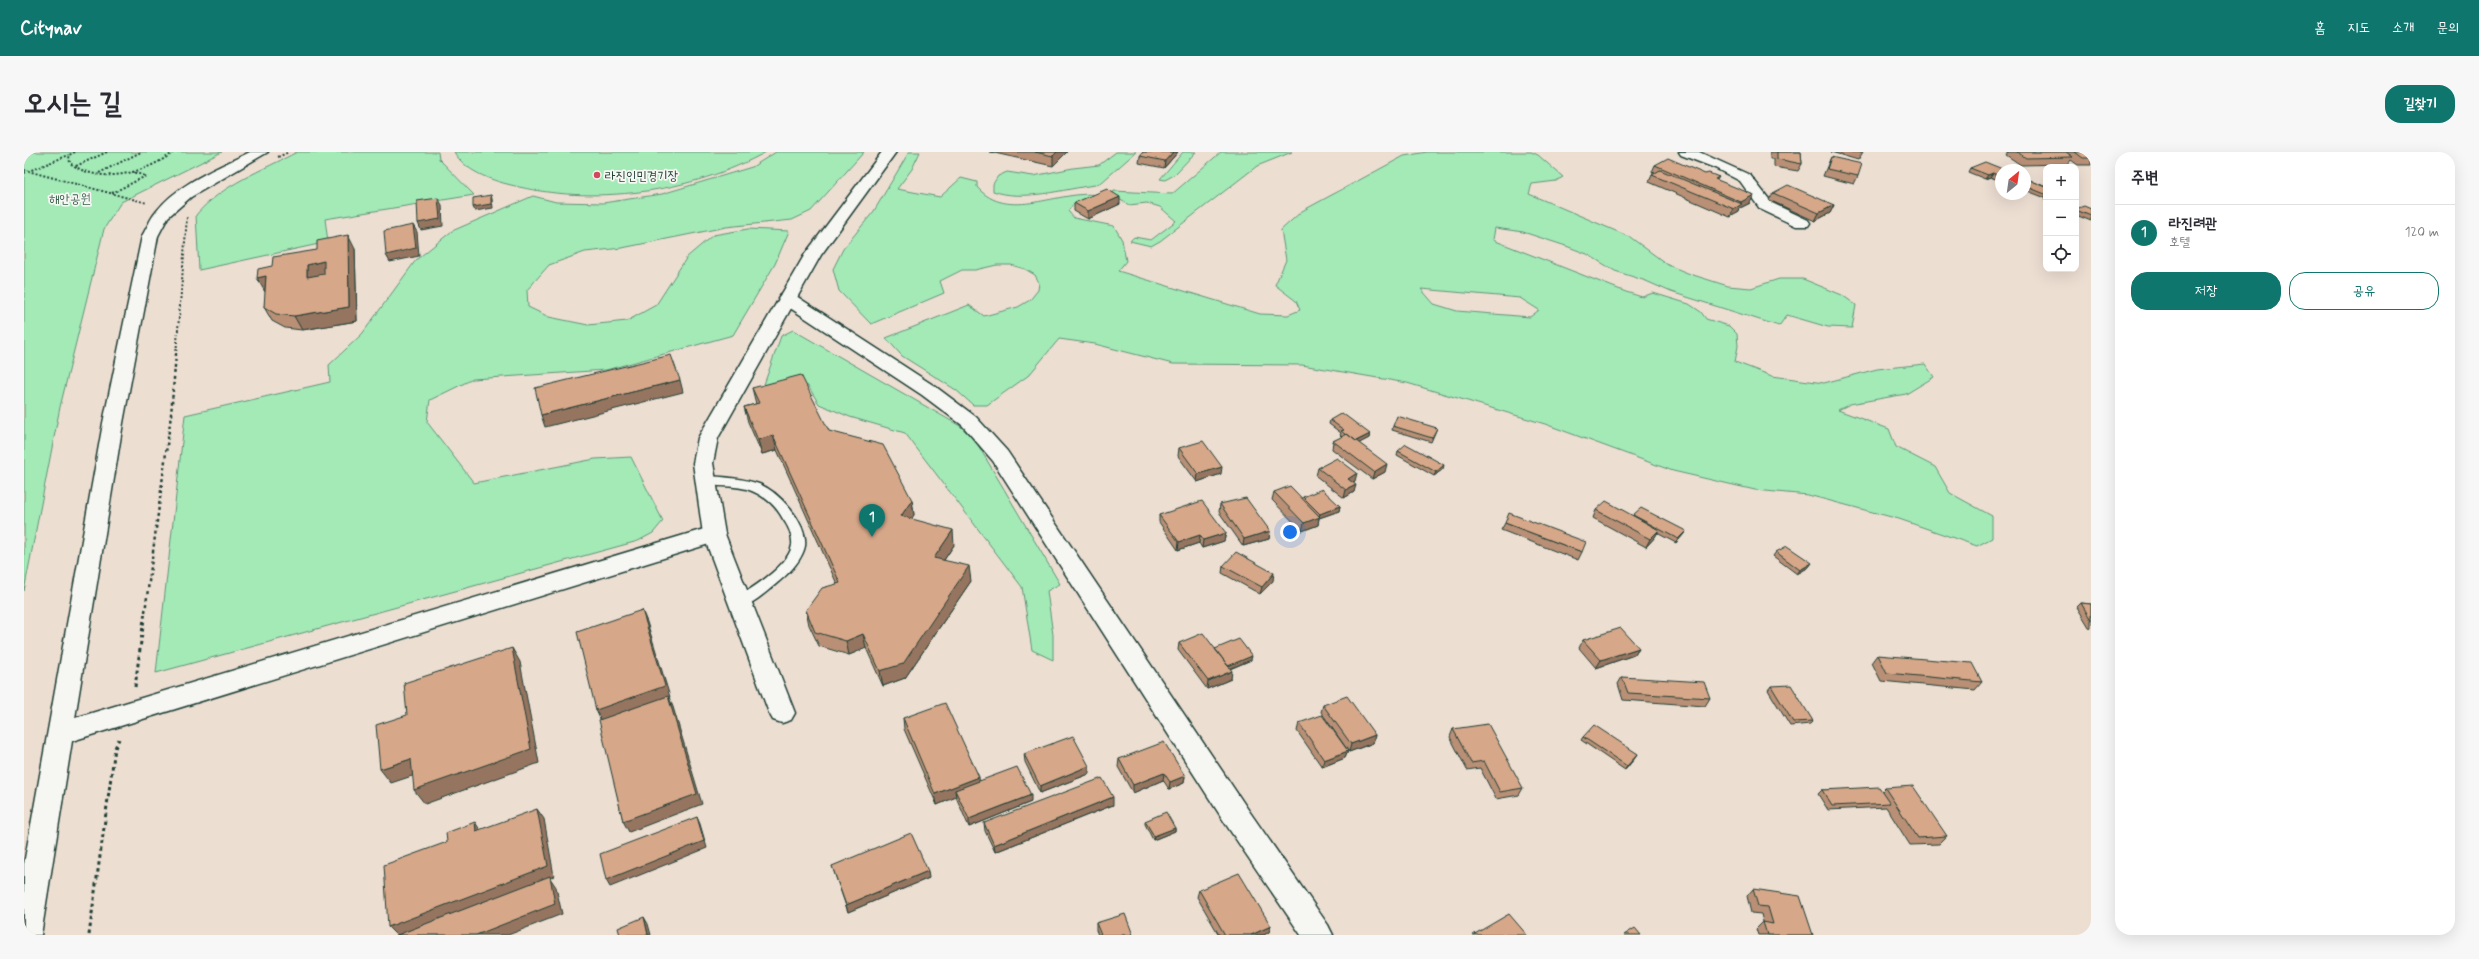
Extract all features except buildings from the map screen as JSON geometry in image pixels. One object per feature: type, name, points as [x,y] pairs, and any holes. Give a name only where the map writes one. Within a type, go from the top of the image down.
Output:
[{"type":"street","points":[[782,713],[714,534],[702,463],[708,438],[813,254],[889,152]]},
{"type":"street","points":[[1686,152],[1720,164],[1745,178],[1766,206],[1802,223]]},
{"type":"street","points":[[26,935],[62,733],[113,423],[150,236],[164,213],[180,209],[207,180],[268,155]]},
{"type":"street","points":[[787,298],[929,391],[969,421],[1000,456],[1184,737],[1318,935]]},
{"type":"street","points":[[62,733],[714,534]]},
{"type":"lane","points":[[705,480],[738,480],[766,492],[786,509],[796,531],[798,546],[786,567],[740,603]]},
{"type":"path","points":[[30,172],[74,152]]},
{"type":"path","points":[[76,167],[107,152]]},
{"type":"path","points":[[98,174],[141,152]]},
{"type":"path","points":[[69,155],[70,163],[76,167],[85,172],[98,174],[132,172],[168,157],[174,152]]},
{"type":"path","points":[[268,155],[289,152]]},
{"type":"path","points":[[24,172],[30,172],[180,209],[187,218],[171,415],[132,711],[115,748],[89,935]]},
{"type":"path","points":[[112,193],[146,176],[132,172]]},
{"type":"green space","name":"해안공원","points":[[24,152],[222,152],[121,202],[104,229],[60,407],[24,591]]},
{"type":"green space","points":[[297,152],[438,152],[439,159],[474,195],[325,219],[328,242],[199,270],[196,215],[206,204],[230,187]]},
{"type":"green space","name":"라진인민경기장","points":[[454,152],[766,152],[737,166],[674,186],[641,192],[608,195],[542,191],[503,183],[479,174],[471,169],[459,159]]},
{"type":"green space","points":[[776,152],[864,152],[811,211],[792,220],[726,227],[622,248],[585,252],[549,265],[527,290],[528,307],[549,317],[588,325],[627,321],[656,305],[687,257],[713,235],[748,229],[789,231],[775,264],[733,335],[606,370],[473,379],[430,400],[427,422],[474,483],[595,459],[631,457],[663,521],[653,533],[638,541],[156,673],[185,415],[330,382],[329,365],[362,334],[416,260],[452,231],[533,196],[556,202],[603,203],[662,194],[752,167]]},
{"type":"green space","points":[[909,152],[920,152],[912,169],[897,189],[940,197],[961,178],[977,182],[977,187],[990,197],[1004,203],[1019,204],[1083,194],[1098,195],[1075,203],[1068,211],[1074,218],[1114,226],[1122,240],[1126,261],[1118,271],[1260,314],[1288,315],[1300,310],[1296,301],[1275,285],[1286,260],[1281,230],[1302,211],[1404,156],[1427,152],[1531,152],[1538,155],[1563,177],[1556,181],[1532,184],[1529,194],[1630,237],[1668,265],[1690,274],[1728,286],[1751,288],[1779,279],[1803,279],[1842,295],[1856,305],[1852,328],[1828,327],[1787,315],[1779,326],[1671,292],[1646,281],[1615,271],[1587,254],[1523,232],[1495,228],[1493,240],[1626,292],[1642,297],[1653,293],[1689,304],[1701,312],[1706,319],[1729,326],[1737,334],[1738,346],[1735,362],[1772,376],[1824,383],[1877,369],[1925,364],[1934,377],[1906,394],[1850,404],[1838,410],[1889,429],[1896,447],[1935,467],[1950,493],[1992,516],[1992,538],[1977,546],[1899,519],[1808,495],[1755,490],[1673,471],[1545,424],[1407,383],[1302,365],[1173,364],[1095,344],[1059,339],[1029,375],[987,405],[973,405],[956,390],[902,356],[886,338],[969,305],[984,316],[1018,307],[1030,300],[1038,290],[1039,283],[1035,275],[1025,269],[1011,265],[997,265],[975,270],[962,270],[940,281],[944,293],[871,324],[839,291],[833,269],[843,249],[874,211]],"holes":[[[1421,289],[1520,298],[1539,310],[1530,317],[1457,311],[1434,304]]]},
{"type":"green space","points":[[1116,152],[1136,152],[1102,182],[1095,185],[1030,195],[1005,194],[993,191],[993,184],[998,176],[1007,172],[1033,176],[1073,168],[1099,165]]},
{"type":"green space","points":[[1183,152],[1196,152],[1174,175],[1165,180],[1160,179]]},
{"type":"green space","points":[[1221,152],[1292,152],[1257,166],[1160,241],[1151,246],[1130,241],[1134,237],[1151,240],[1176,221],[1160,207],[1147,203],[1129,205],[1112,195],[1114,191],[1172,194]]},
{"type":"green space","points":[[793,330],[960,426],[975,440],[1060,584],[1047,591],[1053,635],[1053,660],[1032,650],[1022,587],[905,433],[850,417],[819,404],[808,386],[800,385],[761,393],[781,336]]},
{"type":"place","name":"라진인민경기장","points":[[597,175]]},
{"type":"place","name":"라진려관","points":[[872,537]]}]
